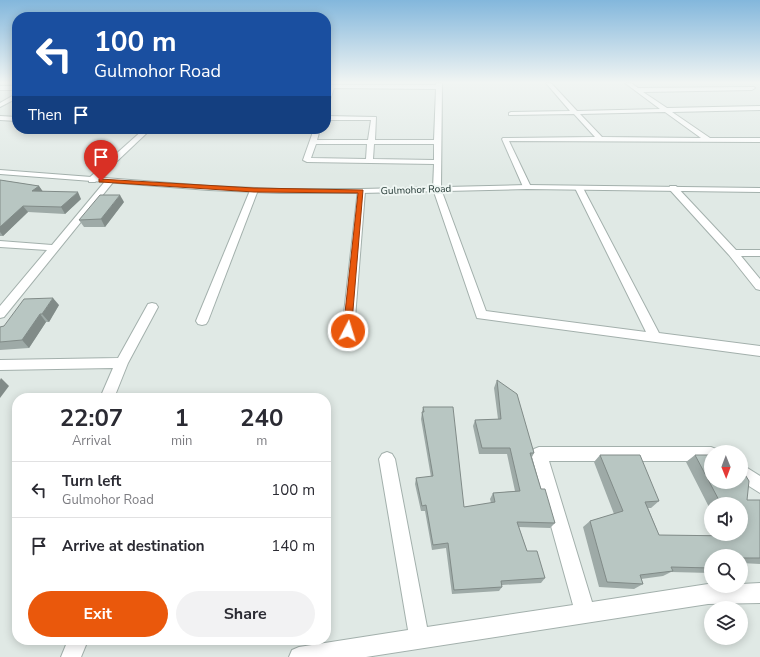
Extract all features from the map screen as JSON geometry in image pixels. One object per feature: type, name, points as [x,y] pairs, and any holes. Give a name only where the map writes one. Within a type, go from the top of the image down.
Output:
[{"type":"street","points":[[438,114],[437,189],[481,315],[760,351]]},
{"type":"street","points":[[511,114],[522,114]]},
{"type":"street","points":[[575,114],[600,139]]},
{"type":"street","points":[[668,114],[707,139]]},
{"type":"street","points":[[0,118],[12,119]]},
{"type":"street","points":[[331,118],[374,118],[368,161]]},
{"type":"street","points":[[92,180],[143,134]]},
{"type":"street","points":[[315,134],[307,160],[438,162]]},
{"type":"street","points":[[527,187],[505,139],[760,140]]},
{"type":"street","points":[[313,142],[438,142]]},
{"type":"street","name":"Gulmohor Road","points":[[0,172],[92,180],[254,190],[361,191],[527,187],[760,190]]},
{"type":"street","points":[[0,314],[110,181]]},
{"type":"street","points":[[579,188],[655,338]]},
{"type":"street","points":[[673,188],[733,253],[760,286]]},
{"type":"street","points":[[202,321],[254,190]]},
{"type":"street","points":[[348,331],[361,191]]},
{"type":"street","points":[[0,244],[54,248]]},
{"type":"street","points":[[733,253],[760,253]]},
{"type":"street","points":[[109,393],[122,363],[152,307]]},
{"type":"street","points":[[0,366],[122,363]]},
{"type":"street","points":[[585,613],[539,454],[704,454]]},
{"type":"street","points":[[387,460],[419,638]]},
{"type":"street","points":[[748,477],[760,485]]},
{"type":"street","points":[[299,657],[708,594],[760,593]]},
{"type":"street","points":[[71,657],[76,645]]},
{"type":"building","points":[[0,180],[39,186],[32,191],[78,192],[61,207],[23,206],[0,227]]},
{"type":"building","points":[[100,195],[120,195],[101,219],[79,220]]},
{"type":"building","points":[[53,298],[22,340],[0,342],[0,327],[4,326],[24,299]]},
{"type":"building","points":[[497,380],[517,394],[534,453],[530,453],[541,489],[545,489],[555,523],[517,522],[527,551],[537,551],[545,578],[501,581],[502,587],[454,590],[448,543],[433,545],[426,505],[422,506],[416,478],[433,476],[422,412],[424,412],[423,407],[453,407],[464,507],[495,502],[493,493],[520,491],[510,448],[482,448],[475,420],[501,419]]},
{"type":"building","points":[[600,455],[640,455],[659,501],[645,502],[659,535],[704,536],[704,541],[748,541],[748,500],[760,500],[760,558],[748,558],[748,549],[704,549],[704,568],[671,567],[673,571],[640,575],[643,584],[607,582],[590,521],[623,511]]},
{"type":"building","points":[[695,455],[704,455],[704,472]]},
{"type":"building","points":[[748,479],[749,481],[747,497],[717,497],[713,489],[748,489]]},
{"type":"route","points":[[101,181],[254,190],[313,192],[361,191],[348,331]]}]
